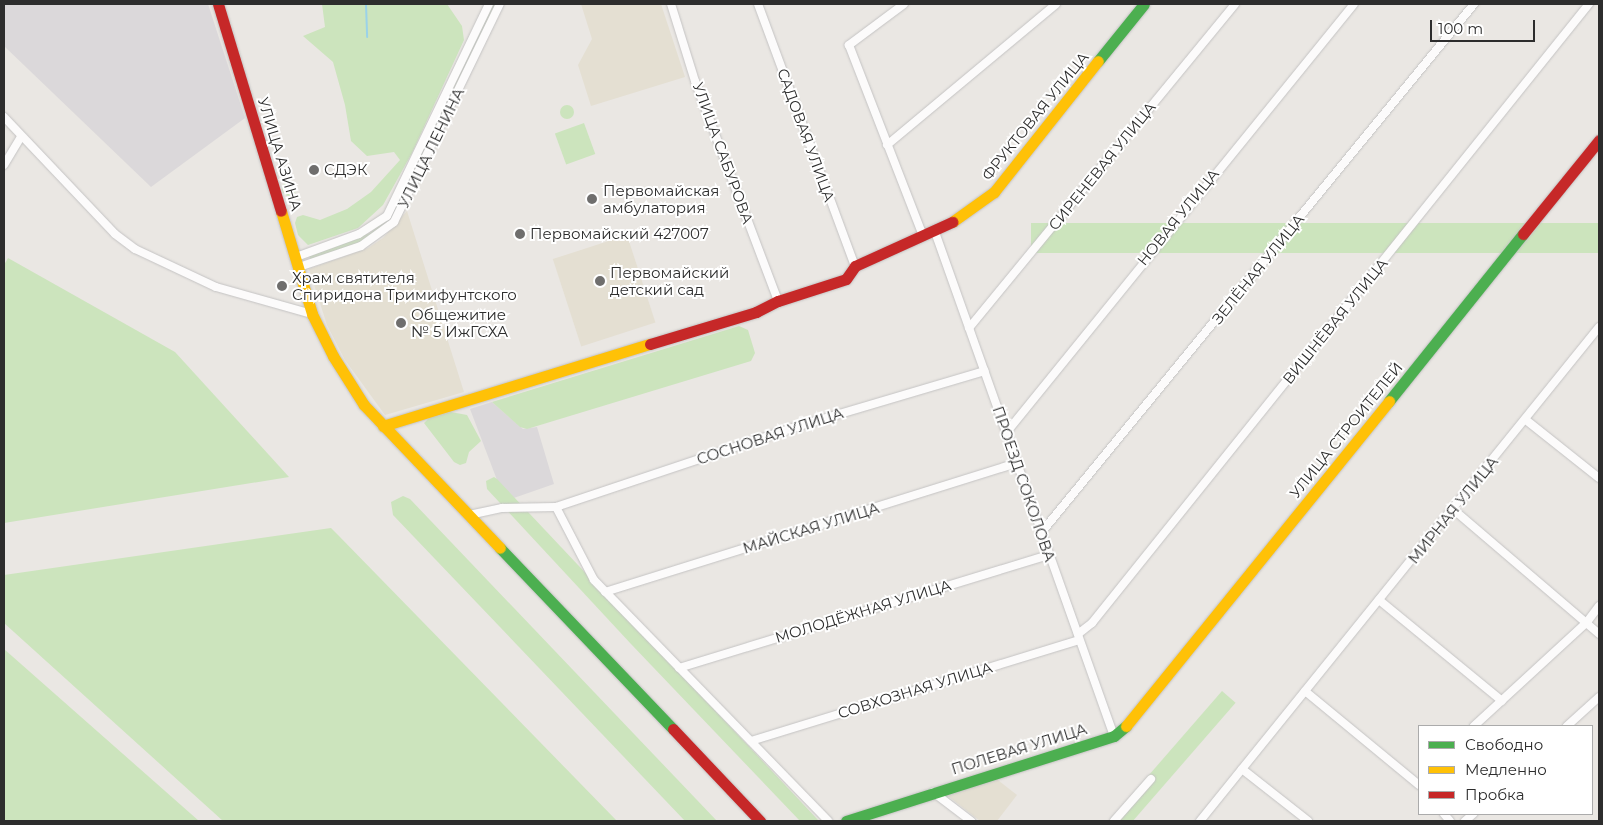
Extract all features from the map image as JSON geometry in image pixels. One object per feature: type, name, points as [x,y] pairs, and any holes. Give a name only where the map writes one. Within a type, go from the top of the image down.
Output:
[{"type":"street","name":"УЛИЦА АЗИНА","points":[[218,4],[312,314],[333,356],[364,405],[760,821]]},
{"type":"street","name":"УЛИЦА ЛЕНИНА","points":[[297,262],[360,234],[387,216],[489,4]]},
{"type":"street","name":"УЛИЦА ЛЕНИНА","points":[[297,262],[361,246],[394,222],[408,198],[500,4]]},
{"type":"street","name":"УЛИЦА САБУРОВА","points":[[670,4],[696,80],[778,301]]},
{"type":"street","name":"САДОВАЯ УЛИЦА","points":[[758,4],[855,266]]},
{"type":"street","points":[[904,4],[849,45],[924,236]]},
{"type":"street","points":[[887,145],[1056,4]]},
{"type":"street","name":"ФРУКТОВАЯ УЛИЦА","points":[[383,426],[756,312],[778,301],[846,279],[855,266],[935,232],[973,210],[994,192],[1144,4]]},
{"type":"street","name":"СИРЕНЕВАЯ УЛИЦА","points":[[969,328],[1235,4]]},
{"type":"street","name":"НОВАЯ УЛИЦА","points":[[1006,433],[1354,4]]},
{"type":"street","name":"ЗЕЛЁНАЯ УЛИЦА","points":[[1041,533],[1474,4]]},
{"type":"street","name":"ВИШНЁВАЯ УЛИЦА","points":[[1078,637],[1092,623],[1589,4]]},
{"type":"street","points":[[4,117],[115,234],[135,249],[216,287],[312,314]]},
{"type":"street","points":[[4,166],[21,136]]},
{"type":"street","name":"УЛИЦА СТРОИТЕЛЕЙ","points":[[1114,736],[1128,725],[1599,140]]},
{"type":"street","name":"ПРОЕЗД СОКОЛОВА","points":[[935,232],[1048,555],[1114,736]]},
{"type":"street","name":"МИРНАЯ УЛИЦА","points":[[1200,821],[1454,510],[1599,327]]},
{"type":"street","name":"СОСНОВАЯ УЛИЦА","points":[[469,515],[502,508],[542,509],[556,507],[789,429],[985,371]]},
{"type":"street","points":[[1526,420],[1599,478]]},
{"type":"street","name":"МАЙСКАЯ УЛИЦА","points":[[605,592],[1017,463]]},
{"type":"street","points":[[556,507],[588,571],[605,592],[828,821]]},
{"type":"street","points":[[542,509],[563,520]]},
{"type":"street","points":[[1454,510],[1599,634]]},
{"type":"street","name":"МОЛОДЁЖНАЯ УЛИЦА","points":[[678,668],[1048,555]]},
{"type":"street","points":[[1379,600],[1502,700]]},
{"type":"street","points":[[1475,725],[1587,622],[1599,606]]},
{"type":"street","name":"СОВХОЗНАЯ УЛИЦА","points":[[751,741],[1078,637]]},
{"type":"street","points":[[1305,691],[1418,782]]},
{"type":"street","points":[[1568,725],[1599,697]]},
{"type":"street","name":"ПОЛЕВАЯ УЛИЦА","points":[[846,821],[932,792],[1114,736]]},
{"type":"street","points":[[1242,769],[1308,821]]},
{"type":"street","points":[[1114,821],[1151,779]]},
{"type":"street","points":[[932,792],[970,821]]},
{"type":"shaded area","points":[[4,4],[208,4],[245,118],[151,187],[4,46]]},
{"type":"shaded area","points":[[581,4],[661,4],[685,77],[591,106],[578,65],[592,39]]},
{"type":"shaded area","points":[[407,211],[464,392],[385,415],[345,360],[327,325],[309,269],[368,248],[383,238]]},
{"type":"shaded area","name":"Первомайский детский сад","points":[[627,235],[655,322],[581,347],[553,259]]},
{"type":"shaded area","points":[[492,402],[523,429],[537,427],[554,484],[505,501],[470,409]]},
{"type":"shaded area","points":[[994,777],[1017,795],[997,821],[980,821],[948,796]]},
{"type":"green space","points":[[322,4],[447,4],[462,26],[464,40],[412,153],[383,205],[358,228],[308,245],[298,235],[295,223],[297,217],[303,215],[320,220],[347,209],[371,192],[400,160],[394,152],[367,156],[351,141],[345,105],[333,62],[303,36],[325,27]]},
{"type":"green space","points":[[492,4],[497,4],[391,220],[358,244],[311,260],[309,256],[370,233],[388,217]]},
{"type":"green space","points":[[564,105],[570,105],[574,112],[570,119],[564,119],[560,115],[560,109]]},
{"type":"green space","points":[[584,123],[595,154],[566,165],[555,134]]},
{"type":"green space","points":[[289,182],[294,184],[296,189],[294,194],[289,196],[284,194],[282,189],[284,184]]},
{"type":"green space","points":[[1031,223],[1599,223],[1599,253],[1031,253]]},
{"type":"green space","points":[[8,258],[175,352],[289,477],[4,523],[4,265]]},
{"type":"green space","points":[[739,326],[748,330],[755,353],[751,361],[527,429],[520,427],[492,402]]},
{"type":"green space","points":[[451,412],[467,415],[481,441],[469,452],[466,463],[460,465],[454,462],[424,423],[429,418]]},
{"type":"green space","points":[[494,477],[819,821],[800,821],[631,644],[487,489],[486,481]]},
{"type":"green space","points":[[403,496],[410,499],[717,821],[685,821],[393,515],[391,502]]},
{"type":"green space","points":[[331,528],[617,821],[223,821],[4,623],[4,575]]},
{"type":"green space","points":[[4,649],[199,821],[4,821]]},
{"type":"green space","points":[[1222,691],[1236,703],[1133,821],[1117,821],[1112,817]]},
{"type":"waterway","points":[[366,4],[367,37]]},
{"type":"traffic: fast","points":[[1098,61],[1144,4]]},
{"type":"traffic: fast","points":[[1389,401],[1523,234]]},
{"type":"traffic: fast","points":[[500,548],[673,729]]},
{"type":"traffic: fast","points":[[846,821],[1114,736],[1126,726]]},
{"type":"traffic: slow","points":[[952,222],[994,192],[1098,61]]},
{"type":"traffic: slow","points":[[281,211],[312,314],[333,356],[364,405],[500,548]]},
{"type":"traffic: slow","points":[[383,426],[650,344]]},
{"type":"traffic: slow","points":[[1126,726],[1389,401]]},
{"type":"traffic: jam","points":[[218,4],[281,211]]},
{"type":"traffic: jam","points":[[1523,234],[1599,140]]},
{"type":"traffic: jam","points":[[650,344],[756,312],[778,301],[846,279],[855,266],[952,222]]},
{"type":"traffic: jam","points":[[673,729],[760,821]]},
{"type":"place","name":"СДЭК","points":[[314,170]]},
{"type":"place","name":"Первомайская амбулатория","points":[[592,199]]},
{"type":"place","name":"Первомайский 427007","points":[[520,234]]},
{"type":"place","name":"Первомайский детский сад","points":[[600,281]]},
{"type":"place","name":"Храм святителя Спиридона Тримифунтского","points":[[282,286]]},
{"type":"place","name":"Общежитие № 5 ИжГСХА","points":[[401,323]]}]
